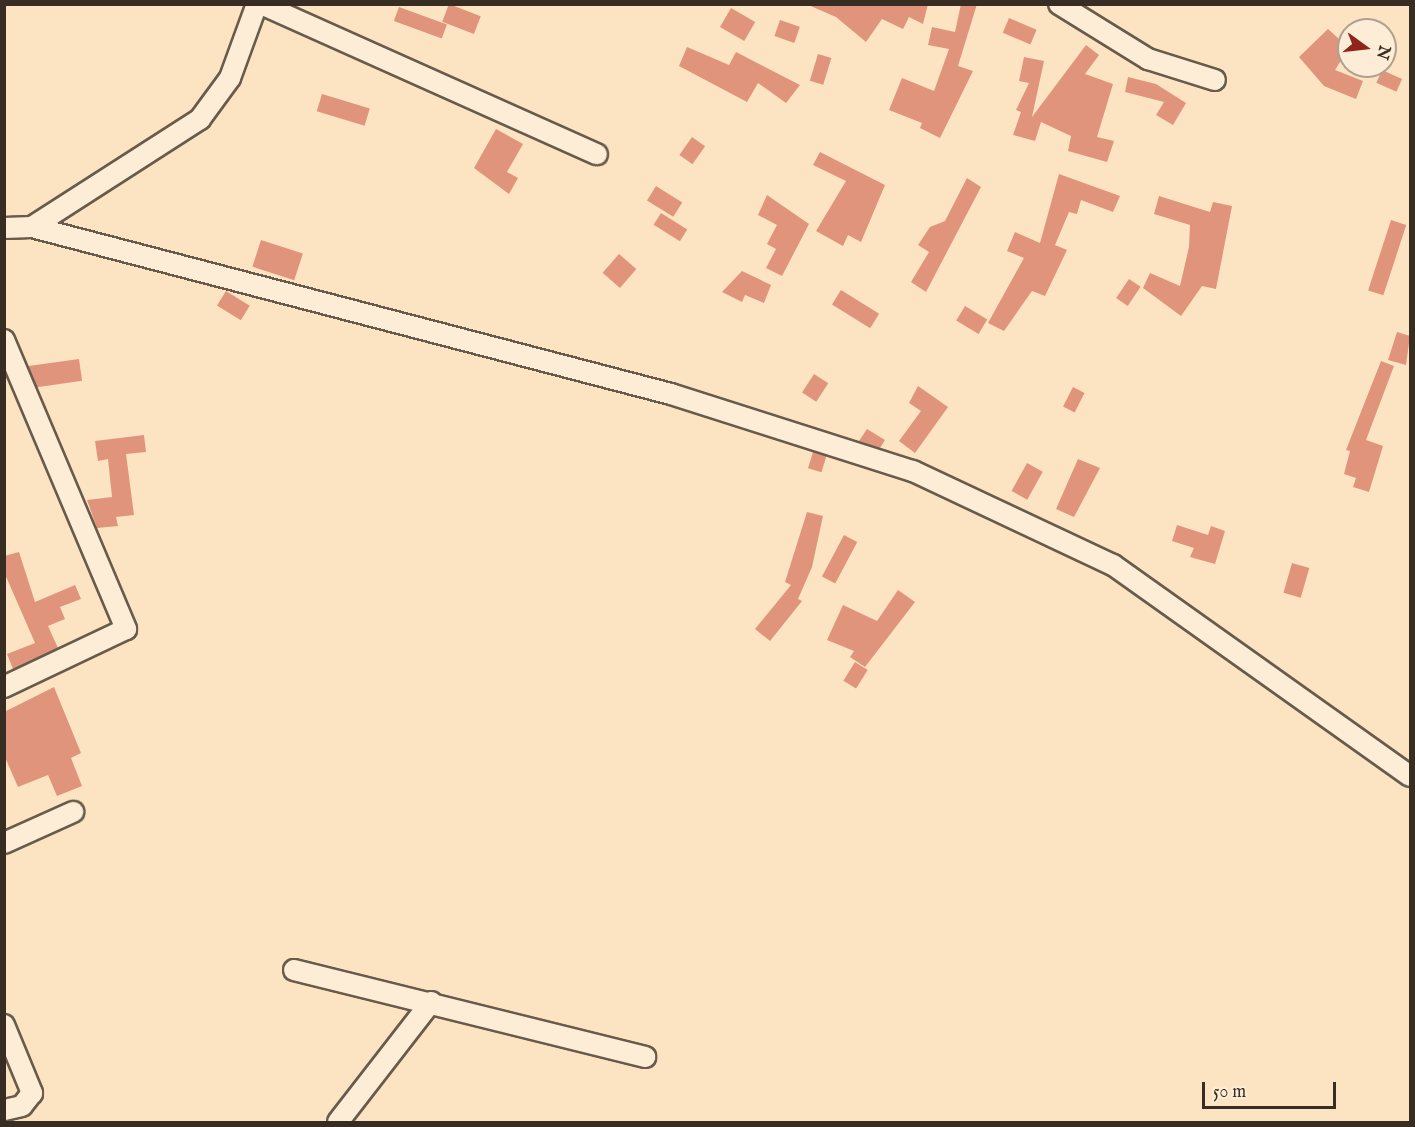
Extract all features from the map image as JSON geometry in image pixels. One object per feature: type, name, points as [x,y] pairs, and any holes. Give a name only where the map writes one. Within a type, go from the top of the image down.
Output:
[{"type":"street","points":[[32,227],[200,119],[231,78],[259,4],[597,154]]},
{"type":"street","points":[[1059,4],[1148,59],[1215,80]]},
{"type":"street","points":[[4,228],[32,227],[671,394],[913,471],[1113,565],[1410,776]]},
{"type":"street","points":[[4,340],[126,629],[4,687]]},
{"type":"street","points":[[4,843],[73,812]]},
{"type":"street","points":[[294,969],[645,1057]]},
{"type":"street","points":[[338,1122],[431,1002]]},
{"type":"street","points":[[4,1025],[32,1093],[22,1106],[4,1110]]},
{"type":"building","points":[[449,4],[481,16],[474,34],[442,22]]},
{"type":"building","points":[[806,4],[928,4],[923,24],[909,17],[903,29],[882,19],[866,42],[836,17]]},
{"type":"building","points":[[961,4],[977,4],[958,66],[973,71],[940,138],[920,128],[922,123],[889,110],[902,78],[934,91],[949,49],[928,45],[932,27],[955,32]]},
{"type":"building","points":[[399,7],[447,24],[442,39],[394,21]]},
{"type":"building","points":[[731,8],[755,22],[744,41],[720,27]]},
{"type":"building","points":[[1009,18],[1037,30],[1030,44],[1003,33]]},
{"type":"building","points":[[780,20],[800,27],[794,43],[774,36]]},
{"type":"building","points":[[1328,29],[1337,37],[1337,67],[1335,70],[1337,78],[1355,78],[1363,81],[1356,99],[1324,86],[1299,57]]},
{"type":"building","points":[[1086,45],[1099,55],[1085,74],[1113,84],[1097,137],[1114,141],[1107,162],[1068,151],[1071,136],[1041,122],[1035,141],[1013,135],[1021,112],[1016,110],[1029,83],[1019,81],[1024,57],[1044,61],[1032,117]]},
{"type":"building","points":[[687,47],[729,65],[736,52],[800,85],[786,103],[758,83],[747,102],[679,66]]},
{"type":"building","points":[[818,54],[831,58],[823,85],[810,81]]},
{"type":"building","points":[[1128,77],[1156,84],[1186,103],[1173,125],[1156,115],[1164,102],[1125,92]]},
{"type":"building","points":[[1397,77],[1402,79],[1396,92],[1376,83],[1378,78]]},
{"type":"building","points":[[322,94],[370,109],[365,126],[317,111]]},
{"type":"building","points":[[496,129],[523,144],[507,172],[518,178],[509,194],[474,168]]},
{"type":"building","points":[[692,137],[705,146],[692,164],[679,155]]},
{"type":"building","points":[[820,152],[885,185],[861,242],[848,235],[843,246],[816,231],[846,181],[813,165]]},
{"type":"building","points":[[1059,174],[1120,196],[1113,212],[1081,200],[1077,214],[1069,212],[1055,245],[1067,250],[1045,296],[1032,291],[1004,331],[988,323],[1024,258],[1007,251],[1015,232],[1040,243]]},
{"type":"building","points":[[967,178],[981,187],[926,292],[911,282],[929,252],[918,245],[930,227],[945,221]]},
{"type":"building","points":[[656,186],[682,202],[673,217],[647,200]]},
{"type":"building","points":[[767,195],[809,224],[782,276],[766,268],[776,249],[767,244],[777,225],[758,215]]},
{"type":"building","points":[[1159,196],[1210,212],[1213,202],[1232,206],[1216,289],[1202,286],[1181,316],[1143,288],[1150,273],[1180,286],[1189,247],[1190,225],[1154,214]]},
{"type":"building","points":[[661,213],[687,229],[680,241],[654,225]]},
{"type":"building","points":[[1391,220],[1406,225],[1383,295],[1368,290]]},
{"type":"building","points":[[261,240],[303,254],[294,280],[252,267]]},
{"type":"building","points":[[619,254],[636,269],[620,288],[603,273]]},
{"type":"building","points":[[742,271],[771,285],[764,303],[745,295],[742,302],[722,292]]},
{"type":"building","points":[[1129,279],[1141,287],[1128,306],[1116,298]]},
{"type":"building","points":[[841,290],[879,314],[870,328],[832,304]]},
{"type":"building","points":[[226,291],[250,306],[241,320],[217,305]]},
{"type":"building","points":[[965,306],[987,319],[979,334],[956,321]]},
{"type":"building","points":[[1397,332],[1410,336],[1406,365],[1388,360]]},
{"type":"building","points":[[79,359],[82,381],[32,388],[28,366]]},
{"type":"building","points":[[1381,361],[1394,366],[1366,440],[1383,446],[1369,492],[1353,487],[1356,478],[1344,474],[1350,451],[1346,450]]},
{"type":"building","points":[[814,374],[828,383],[816,402],[802,392]]},
{"type":"building","points":[[918,386],[948,407],[915,453],[899,441],[921,411],[909,403]]},
{"type":"building","points":[[1073,387],[1085,393],[1075,413],[1063,407]]},
{"type":"building","points":[[867,429],[885,440],[880,448],[859,441]]},
{"type":"building","points":[[144,435],[146,452],[126,454],[134,515],[116,517],[118,526],[97,528],[87,500],[112,497],[108,459],[98,461],[95,441]]},
{"type":"building","points":[[813,452],[826,456],[821,472],[808,468]]},
{"type":"building","points":[[1078,459],[1100,468],[1074,517],[1056,509]]},
{"type":"building","points":[[1027,463],[1043,472],[1027,500],[1011,491]]},
{"type":"building","points":[[807,512],[823,516],[812,567],[798,599],[802,601],[770,641],[755,629],[791,585],[785,582]]},
{"type":"building","points":[[1177,525],[1208,535],[1211,526],[1225,531],[1215,564],[1190,557],[1194,548],[1172,541]]},
{"type":"building","points":[[844,535],[857,542],[835,584],[822,576]]},
{"type":"building","points":[[19,552],[35,602],[75,585],[81,599],[60,607],[65,619],[48,626],[58,648],[13,669],[7,654],[35,643],[4,572],[4,556]]},
{"type":"building","points":[[1292,563],[1309,568],[1301,598],[1283,593]]},
{"type":"building","points":[[898,590],[915,602],[865,667],[850,657],[854,651],[827,640],[843,605],[877,621]]},
{"type":"building","points":[[855,662],[868,670],[856,689],[843,681]]},
{"type":"building","points":[[54,687],[81,753],[71,758],[82,786],[57,796],[48,775],[18,787],[4,755],[4,712]]}]
